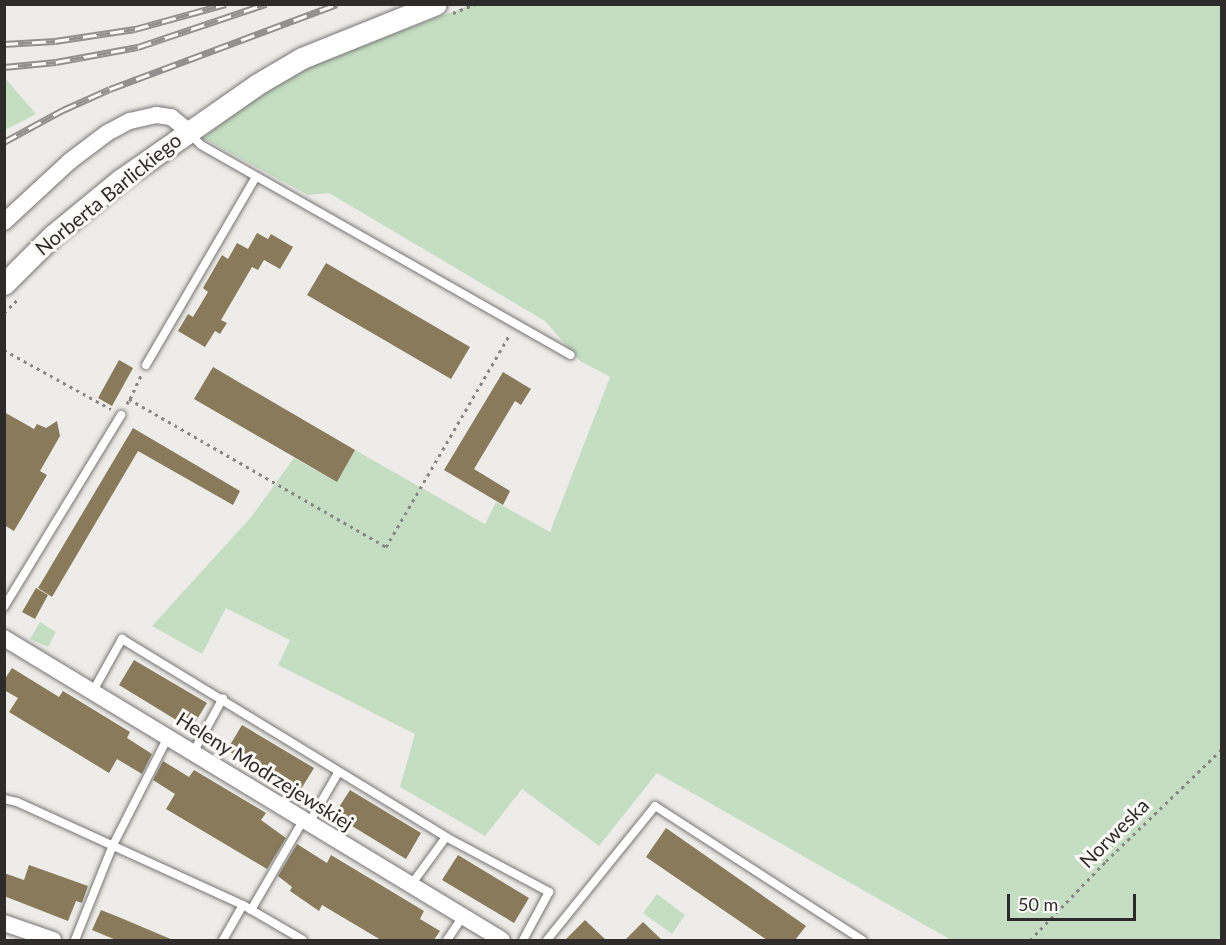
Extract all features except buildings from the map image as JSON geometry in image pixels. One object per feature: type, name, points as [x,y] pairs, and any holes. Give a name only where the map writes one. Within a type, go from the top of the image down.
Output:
[{"type":"street","name":"Norberta Barlickiego","points":[[12,290],[77,214],[188,131],[302,58],[441,11]]},
{"type":"street","name":"Norberta Barlickiego","points":[[4,222],[70,161],[107,133],[130,121],[156,115],[171,117],[188,131]]},
{"type":"street","name":"Heleny Modrzejewskiej","points":[[4,638],[194,751],[502,940]]},
{"type":"street","points":[[4,923],[53,940]]},
{"type":"lane","points":[[188,131],[201,145],[571,355]]},
{"type":"lane","points":[[146,365],[256,177]]},
{"type":"lane","points":[[4,607],[121,415]]},
{"type":"lane","points":[[93,690],[122,639],[223,698],[338,773],[446,837],[549,892],[523,940]]},
{"type":"lane","points":[[194,751],[223,698]]},
{"type":"lane","points":[[75,940],[113,845],[169,736]]},
{"type":"lane","points":[[223,940],[338,773]]},
{"type":"lane","points":[[4,799],[18,802],[247,907],[303,940]]},
{"type":"lane","points":[[547,940],[655,806],[862,940]]},
{"type":"lane","points":[[411,885],[446,837]]},
{"type":"lane","points":[[447,940],[464,916]]},
{"type":"path","points":[[441,11],[475,4]]},
{"type":"path","points":[[4,313],[12,290]]},
{"type":"path","points":[[129,399],[386,547],[515,325]]},
{"type":"path","points":[[4,350],[31,362],[121,415],[146,365]]},
{"type":"path","name":"Norweska","points":[[1030,940],[1106,861],[1221,749]]},
{"type":"green space","points":[[471,5],[1221,5],[1221,940],[951,940],[657,773],[599,846],[522,789],[485,836],[400,787],[415,734],[278,665],[290,640],[226,608],[202,654],[152,626],[252,516],[294,458],[337,482],[355,450],[485,524],[496,502],[550,532],[610,377],[580,361],[545,321],[329,193],[308,195],[203,138],[265,91],[328,58]]},
{"type":"green space","points":[[5,78],[36,114],[4,130]]},
{"type":"green space","points":[[40,622],[56,632],[48,647],[30,639]]},
{"type":"green space","points":[[657,894],[685,915],[672,934],[643,913]]},
{"type":"railway","points":[[4,44],[55,41],[135,29],[226,4]]},
{"type":"railway","points":[[4,67],[56,62],[138,47],[266,4]]},
{"type":"railway","points":[[4,142],[63,110],[110,89],[337,4]]}]
